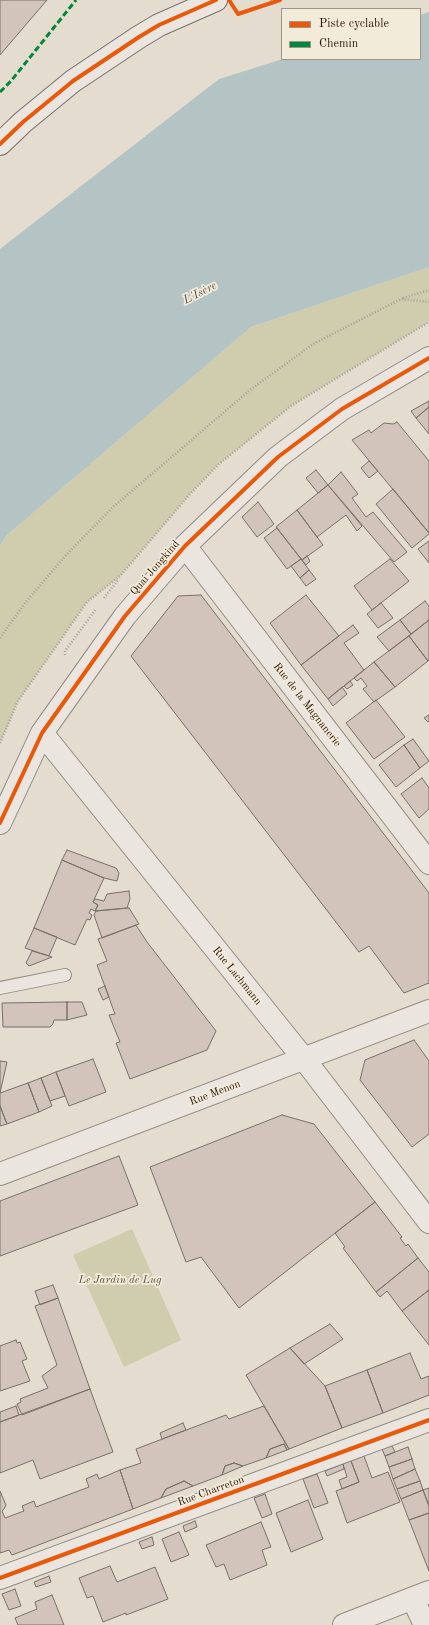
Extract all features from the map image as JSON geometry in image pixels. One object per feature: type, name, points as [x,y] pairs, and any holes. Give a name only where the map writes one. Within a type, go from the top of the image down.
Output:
[{"type":"street","points":[[0,144],[23,122],[73,81],[159,25],[216,0]]},
{"type":"street","name":"Quai Jongkind","points":[[0,823],[42,733],[125,616],[186,546],[278,457],[342,409],[429,358]]},
{"type":"street","name":"Rue de la Magnanerie","points":[[186,546],[429,863]]},
{"type":"street","name":"Rue Lachmann","points":[[42,733],[304,1059],[429,1222]]},
{"type":"street","name":"Rue Menon","points":[[0,1174],[429,1011]]},
{"type":"street","name":"Rue Charreton","points":[[0,1578],[429,1420]]},
{"type":"street","points":[[344,1625],[421,1596],[425,1625]]},
{"type":"lane","points":[[0,988],[65,975]]},
{"type":"path","points":[[0,638],[25,603],[67,554],[112,508],[250,390],[313,344],[401,299],[429,290]]},
{"type":"path","points":[[401,299],[429,302]]},
{"type":"green space","points":[[429,267],[429,322],[291,406],[219,464],[190,494],[120,576],[87,602],[18,701],[0,743],[0,547],[7,535],[251,327]]},
{"type":"green space","name":"Le Jardin de Lug","points":[[132,1229],[181,1340],[124,1367],[73,1255]]},
{"type":"water","name":"L'Isère","points":[[429,12],[429,267],[251,327],[7,535],[0,546],[0,249],[219,79],[281,60],[421,60],[421,15]]},
{"type":"building","points":[[0,0],[47,0],[0,55]]},
{"type":"building","points":[[429,401],[429,407],[416,418],[411,411]]},
{"type":"building","points":[[429,407],[429,434],[416,418]]},
{"type":"building","points":[[397,422],[429,461],[429,533],[352,440],[369,430],[371,433],[384,423],[393,424]]},
{"type":"building","points":[[369,461],[378,471],[369,478],[361,468]]},
{"type":"building","points":[[316,470],[328,485],[318,493],[306,478]]},
{"type":"building","points":[[341,472],[358,494],[352,498],[366,517],[373,512],[407,552],[394,562],[328,485]]},
{"type":"building","points":[[328,485],[362,526],[357,531],[346,515],[317,537],[297,510]]},
{"type":"building","points":[[393,489],[429,533],[412,548],[376,504]]},
{"type":"building","points":[[258,502],[274,524],[257,537],[242,517]]},
{"type":"building","points":[[297,510],[323,545],[302,560],[276,527]]},
{"type":"building","points":[[277,528],[301,559],[287,569],[264,538]]},
{"type":"building","points":[[429,541],[429,563],[418,549]]},
{"type":"building","points":[[307,556],[310,561],[306,565],[302,560]]},
{"type":"building","points":[[301,559],[309,570],[300,578],[291,566]]},
{"type":"building","points":[[390,559],[409,581],[372,610],[354,586]]},
{"type":"building","points":[[309,570],[316,579],[306,586],[300,578]]},
{"type":"building","points":[[201,595],[429,893],[429,983],[404,993],[369,946],[359,952],[131,656],[178,596]]},
{"type":"building","points":[[306,595],[339,636],[301,665],[270,623]]},
{"type":"building","points":[[425,601],[429,606],[429,620],[411,634],[400,620]]},
{"type":"building","points":[[381,603],[393,618],[378,628],[367,614]]},
{"type":"building","points":[[400,620],[411,634],[389,651],[377,637]]},
{"type":"building","points":[[429,620],[429,660],[428,661],[409,636]]},
{"type":"building","points":[[353,625],[359,633],[344,643],[364,670],[328,699],[301,665]]},
{"type":"building","points":[[409,636],[428,661],[395,687],[374,662]]},
{"type":"building","points":[[374,662],[395,687],[374,702],[363,689],[367,686],[361,678],[357,681],[354,678]]},
{"type":"building","points":[[350,681],[353,685],[347,689],[344,686]]},
{"type":"building","points":[[342,687],[347,694],[333,706],[328,699]]},
{"type":"building","points":[[376,700],[405,737],[374,759],[346,723]]},
{"type":"building","points":[[429,715],[429,721],[428,722],[424,718]]},
{"type":"building","points":[[413,739],[429,761],[420,768],[404,745]]},
{"type":"building","points":[[404,745],[420,768],[396,787],[379,765]]},
{"type":"building","points":[[422,778],[429,788],[429,809],[419,818],[401,794]]},
{"type":"building","points":[[67,850],[116,868],[119,873],[117,881],[104,878],[62,860]]},
{"type":"building","points":[[62,860],[104,878],[93,902],[98,905],[95,911],[91,909],[89,913],[92,915],[90,920],[87,919],[75,945],[34,928]]},
{"type":"building","points":[[129,891],[130,899],[127,908],[95,911],[98,905],[93,902],[95,899],[104,901],[107,894]]},
{"type":"building","points":[[129,908],[139,924],[102,938],[94,915],[96,911]]},
{"type":"building","points":[[136,925],[147,942],[216,1031],[207,1050],[130,1079],[116,1043],[120,1042],[109,1015],[115,1014],[97,965],[107,961],[98,939]]},
{"type":"building","points":[[34,928],[57,937],[49,956],[25,948]]},
{"type":"building","points":[[32,951],[52,957],[29,966],[26,963]]},
{"type":"building","points":[[105,986],[109,997],[103,1000],[98,989]]},
{"type":"building","points":[[67,1002],[82,1002],[87,1015],[67,1020]]},
{"type":"building","points":[[67,1002],[67,1020],[54,1020],[50,1027],[3,1027],[2,1003]]},
{"type":"building","points":[[414,1040],[429,1061],[429,1134],[412,1147],[360,1080],[365,1060]]},
{"type":"building","points":[[93,1059],[106,1092],[69,1106],[56,1072]]},
{"type":"building","points":[[0,1061],[7,1062],[0,1093]]},
{"type":"building","points":[[56,1072],[65,1096],[50,1101],[41,1078]]},
{"type":"building","points":[[41,1078],[52,1106],[39,1112],[28,1083]]},
{"type":"building","points":[[28,1083],[39,1112],[7,1124],[0,1106],[0,1093]]},
{"type":"building","points":[[0,1106],[7,1124],[0,1126]]},
{"type":"building","points":[[282,1115],[314,1124],[375,1202],[239,1308],[201,1257],[186,1262],[150,1167]]},
{"type":"building","points":[[119,1156],[138,1205],[0,1256],[0,1201]]},
{"type":"building","points":[[375,1202],[402,1237],[400,1238],[406,1246],[408,1244],[418,1258],[376,1292],[343,1248],[345,1247],[335,1233]]},
{"type":"building","points":[[418,1258],[429,1272],[429,1290],[402,1311],[387,1291],[380,1297],[376,1292]]},
{"type":"building","points":[[53,1285],[58,1298],[40,1305],[35,1291]]},
{"type":"building","points":[[429,1290],[429,1345],[402,1311]]},
{"type":"building","points":[[58,1298],[90,1389],[22,1415],[17,1404],[21,1402],[20,1399],[48,1388],[42,1376],[57,1365],[35,1306]]},
{"type":"building","points":[[330,1324],[343,1339],[304,1364],[290,1348]]},
{"type":"building","points":[[16,1340],[17,1343],[20,1342],[27,1359],[22,1361],[30,1381],[0,1391],[0,1346]]},
{"type":"building","points":[[290,1348],[325,1386],[342,1428],[289,1449],[246,1375]]},
{"type":"building","points":[[410,1353],[421,1379],[429,1376],[429,1395],[383,1413],[367,1370]]},
{"type":"building","points":[[367,1370],[383,1413],[342,1428],[325,1386]]},
{"type":"building","points":[[90,1389],[113,1452],[40,1479],[33,1460],[0,1473],[0,1422]]},
{"type":"building","points":[[16,1406],[19,1415],[0,1422],[0,1412]]},
{"type":"building","points":[[264,1406],[289,1449],[287,1450],[284,1444],[270,1449],[266,1458],[243,1466],[234,1463],[225,1466],[222,1475],[193,1486],[184,1481],[166,1489],[161,1498],[133,1509],[120,1470],[141,1463],[136,1449],[226,1415],[229,1419]]},
{"type":"building","points":[[183,1423],[186,1430],[162,1439],[160,1433]]},
{"type":"building","points":[[284,1444],[287,1450],[266,1458],[270,1449]]},
{"type":"building","points":[[392,1446],[395,1452],[385,1456],[382,1449]]},
{"type":"building","points":[[408,1447],[412,1459],[389,1467],[385,1456]]},
{"type":"building","points":[[364,1456],[372,1478],[388,1472],[400,1502],[347,1523],[336,1491],[359,1482],[351,1461]]},
{"type":"building","points":[[412,1459],[415,1469],[393,1479],[389,1467]]},
{"type":"building","points":[[351,1461],[359,1482],[342,1489],[339,1480],[347,1477],[343,1464]]},
{"type":"building","points":[[234,1463],[243,1466],[222,1475],[225,1466]]},
{"type":"building","points":[[343,1464],[344,1469],[327,1476],[325,1471]]},
{"type":"building","points":[[415,1469],[420,1481],[397,1489],[393,1479]]},
{"type":"building","points":[[120,1470],[133,1509],[12,1555],[9,1550],[0,1553],[0,1491],[6,1505],[2,1511],[5,1518],[24,1511],[22,1506],[34,1501],[36,1507],[89,1487],[86,1479],[97,1474],[99,1479]]},
{"type":"building","points":[[317,1474],[328,1503],[314,1508],[303,1479]]},
{"type":"building","points":[[184,1481],[193,1486],[161,1498],[166,1489]]},
{"type":"building","points":[[420,1481],[423,1490],[401,1499],[397,1489]]},
{"type":"building","points":[[429,1488],[429,1506],[423,1490]]},
{"type":"building","points":[[423,1490],[429,1506],[429,1513],[409,1520],[401,1499]]},
{"type":"building","points":[[265,1494],[272,1514],[262,1518],[254,1498]]},
{"type":"building","points":[[308,1500],[323,1539],[291,1552],[276,1513]]},
{"type":"building","points":[[429,1513],[429,1571],[409,1520]]},
{"type":"building","points":[[195,1521],[197,1527],[185,1532],[183,1526]]},
{"type":"building","points":[[261,1522],[271,1547],[262,1550],[267,1565],[230,1580],[224,1564],[216,1567],[206,1545]]},
{"type":"building","points":[[179,1532],[189,1555],[171,1562],[162,1539]]},
{"type":"building","points":[[152,1537],[154,1545],[142,1549],[139,1542]]},
{"type":"building","points":[[110,1566],[117,1582],[155,1567],[168,1599],[103,1622],[93,1596],[87,1598],[79,1578]]},
{"type":"building","points":[[49,1576],[51,1582],[36,1587],[34,1582]]},
{"type":"building","points":[[15,1589],[21,1606],[9,1610],[2,1594]]},
{"type":"building","points":[[52,1595],[64,1625],[18,1625],[15,1618],[37,1609],[35,1602]]},
{"type":"marked path","points":[[0,92],[11,81],[76,0]]},
{"type":"cycle path","points":[[0,144],[23,122],[73,81],[159,25],[216,0]]},
{"type":"cycle path","points":[[229,0],[238,14],[280,0]]},
{"type":"cycle path","points":[[0,823],[42,733],[125,616],[185,546],[278,457],[342,409],[429,358]]},
{"type":"cycle path","points":[[0,1578],[429,1420]]}]
